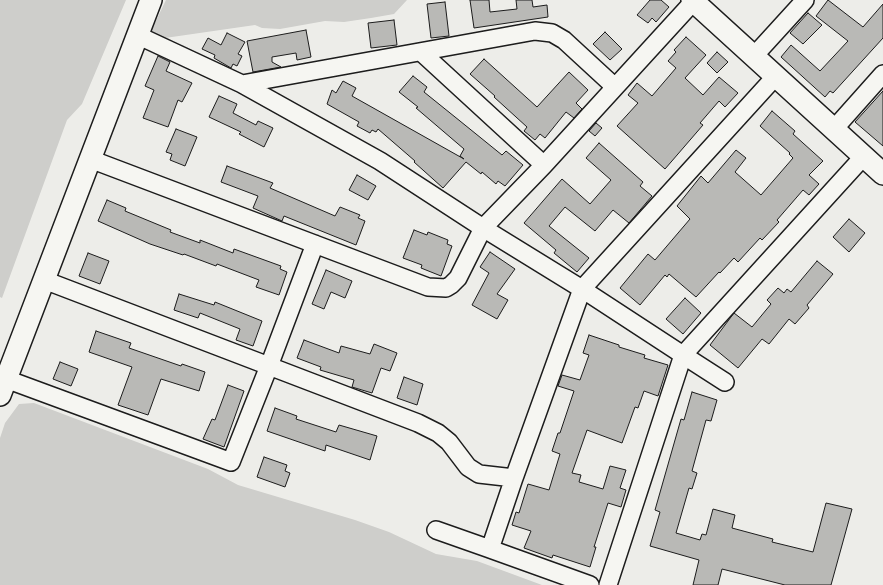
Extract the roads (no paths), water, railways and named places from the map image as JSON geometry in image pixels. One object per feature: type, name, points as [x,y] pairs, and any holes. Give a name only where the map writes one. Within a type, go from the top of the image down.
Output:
[{"type":"street","points":[[151,0],[3,387],[231,462],[315,244]]},
{"type":"street","points":[[754,56],[805,0]]},
{"type":"street","points":[[90,159],[428,287],[446,288],[458,278],[482,228],[544,165],[693,1],[883,174]]},
{"type":"street","points":[[242,84],[535,31],[552,33],[564,40],[615,87]]},
{"type":"street","points":[[138,35],[242,84],[380,161],[482,228],[582,289],[725,382]]},
{"type":"street","points":[[421,52],[544,165]]},
{"type":"street","points":[[834,129],[883,74]]},
{"type":"street","points":[[490,549],[582,289],[776,77]]},
{"type":"street","points":[[608,585],[683,355],[864,156]]},
{"type":"street","points":[[44,280],[418,423],[438,433],[449,442],[468,467],[479,474],[514,478]]},
{"type":"street","points":[[436,530],[590,585]]}]
